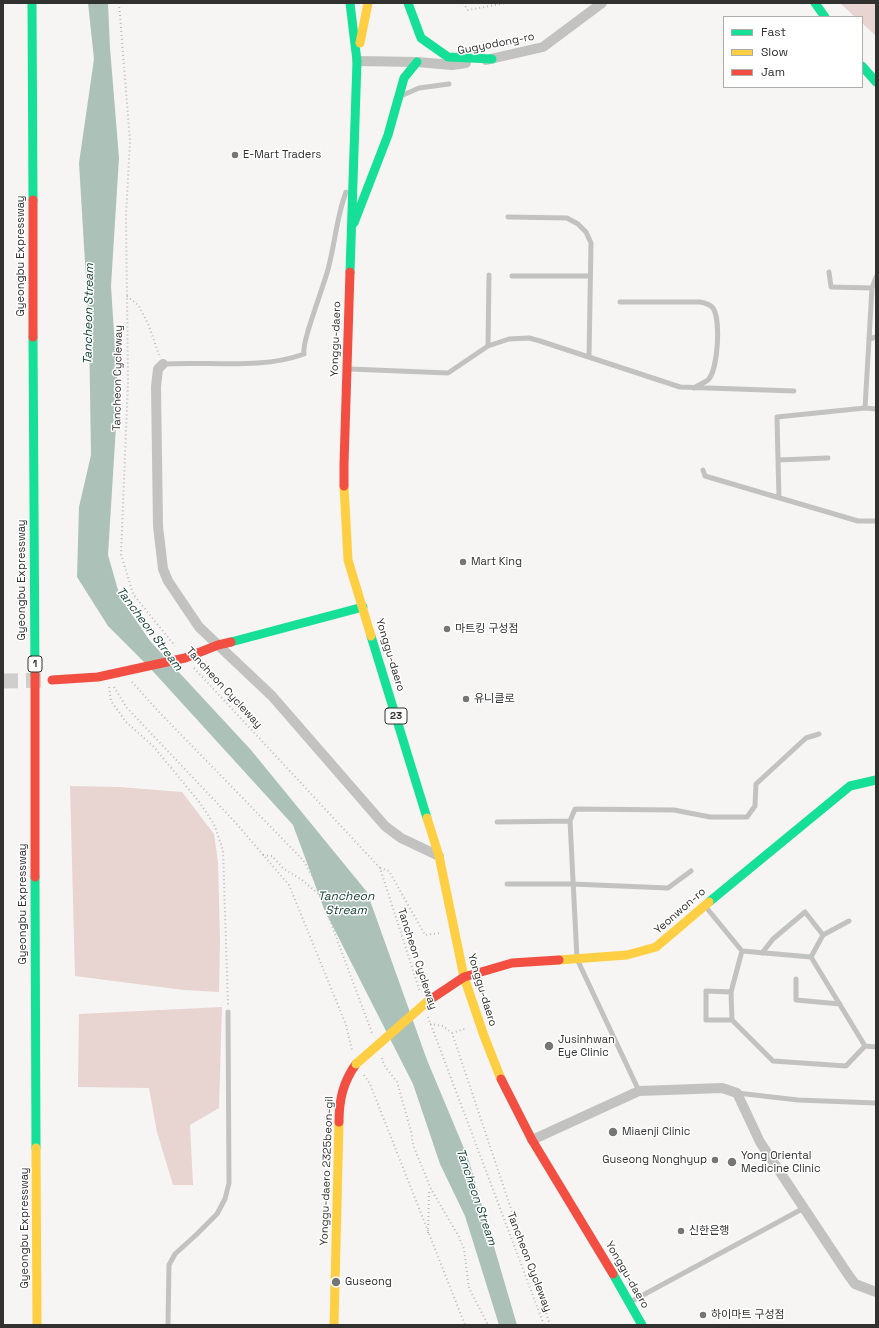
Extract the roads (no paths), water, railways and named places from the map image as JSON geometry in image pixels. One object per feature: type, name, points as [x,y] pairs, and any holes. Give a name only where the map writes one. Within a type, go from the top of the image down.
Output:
[{"type":"main road","name":"Gyeongbu Expressway","points":[[32,3],[37,1325]]},
{"type":"main road","name":"Yonggu-daero","points":[[350,3],[357,61]]},
{"type":"main road","points":[[357,61],[360,3]]},
{"type":"main road","name":"Yonggu-daero","points":[[368,3],[357,61],[344,464],[345,517],[348,560],[439,856],[464,977],[495,1065],[532,1140],[630,1302],[642,1325]]},
{"type":"main road","points":[[408,3],[421,38],[448,57],[492,59]]},
{"type":"main road","points":[[815,3],[824,16]]},
{"type":"main road","points":[[351,230],[388,135],[404,78],[417,62]]},
{"type":"main road","points":[[863,67],[876,82]]},
{"type":"main road","points":[[52,680],[98,677],[185,658],[218,645],[363,606]]},
{"type":"main road","name":"Yeonwon-ro","points":[[464,977],[512,962],[627,955],[656,947],[850,786],[876,780]]},
{"type":"main road","name":"Yonggu-daero 2325beon-gil","points":[[334,1325],[339,1107],[341,1092],[347,1077],[356,1064],[428,1000],[464,977]]},
{"type":"street","name":"Gugyodong-ro","points":[[357,61],[417,62],[452,65],[492,59],[543,47],[602,3]]},
{"type":"street","points":[[165,364],[158,369],[156,387],[158,526],[164,569],[168,581],[199,627],[272,696],[384,826],[401,838],[439,856]]},
{"type":"street","points":[[532,1140],[639,1091],[722,1088],[737,1093],[760,1142],[855,1284],[876,1292]]},
{"type":"lane","points":[[398,98],[419,88],[449,84]]},
{"type":"lane","points":[[165,364],[243,363],[288,360],[304,354],[303,347],[327,273],[333,249],[340,209],[353,175]]},
{"type":"lane","points":[[508,217],[567,218],[578,224],[586,232],[591,243],[589,357]]},
{"type":"lane","points":[[829,272],[831,287],[872,288]]},
{"type":"lane","points":[[488,346],[489,275]]},
{"type":"lane","points":[[512,276],[590,276]]},
{"type":"lane","points":[[865,408],[872,288],[876,277]]},
{"type":"lane","points":[[620,302],[700,302],[708,304],[714,309],[717,316],[715,364],[708,380],[693,388]]},
{"type":"lane","points":[[869,339],[876,337]]},
{"type":"lane","points":[[347,369],[448,372],[488,346],[509,339],[529,338],[540,340],[680,387],[794,391]]},
{"type":"lane","points":[[779,498],[777,417],[865,408],[876,409]]},
{"type":"lane","points":[[778,460],[828,458]]},
{"type":"lane","points":[[703,470],[705,476],[779,498],[858,521],[876,521]]},
{"type":"lane","points":[[639,1091],[577,959],[570,821],[575,809],[674,810],[710,817],[747,817],[755,806],[756,784],[806,738],[819,734]]},
{"type":"lane","points":[[497,822],[570,821]]},
{"type":"lane","points":[[507,884],[572,884],[668,888],[691,871]]},
{"type":"lane","points":[[705,905],[742,951],[811,957]]},
{"type":"lane","points":[[762,953],[773,939],[805,912],[823,935]]},
{"type":"lane","points":[[811,957],[823,935],[849,921]]},
{"type":"lane","points":[[742,951],[731,992],[732,1020],[773,1061],[846,1066],[866,1046]]},
{"type":"lane","points":[[811,957],[866,1046]]},
{"type":"lane","points":[[796,980],[796,1000],[840,1004]]},
{"type":"lane","points":[[731,992],[706,991],[706,1020],[732,1020]]},
{"type":"lane","points":[[168,1325],[169,1265],[175,1254],[217,1214],[225,1199],[229,1183],[228,1012]]},
{"type":"lane","points":[[866,1046],[876,1047]]},
{"type":"lane","points":[[737,1093],[798,1100],[876,1102]]},
{"type":"lane","points":[[630,1302],[804,1208]]},
{"type":"water","name":"Tancheon Stream","points":[[88,3],[108,3],[119,158],[111,286],[118,394],[108,555],[120,597],[150,641],[251,750],[367,892],[427,1060],[468,1158],[517,1325],[499,1325],[465,1216],[440,1164],[413,1084],[324,909],[293,825],[149,667],[108,626],[77,577],[79,507],[91,455],[89,329],[79,163],[94,59]]},
{"type":"tunnel","points":[[3,681],[46,680]]},
{"type":"place","name":"E-Mart Traders","points":[[235,155]]},
{"type":"place","name":"Mart King","points":[[463,562]]},
{"type":"place","name":"마트킹 구성점","points":[[447,629]]},
{"type":"place","name":"유니클로","points":[[466,699]]},
{"type":"place","name":"Jusinhwan Eye Clinic","points":[[549,1046]]},
{"type":"place","name":"Miaenji Clinic","points":[[613,1132]]},
{"type":"place","name":"Guseong Nonghyup","points":[[715,1160]]},
{"type":"place","name":"Yong Oriental Medicine Clinic","points":[[732,1162]]},
{"type":"place","name":"신한은행","points":[[681,1231]]},
{"type":"place","name":"Guseong","points":[[336,1282]]},
{"type":"place","name":"하이마트 구성점","points":[[703,1315]]}]
